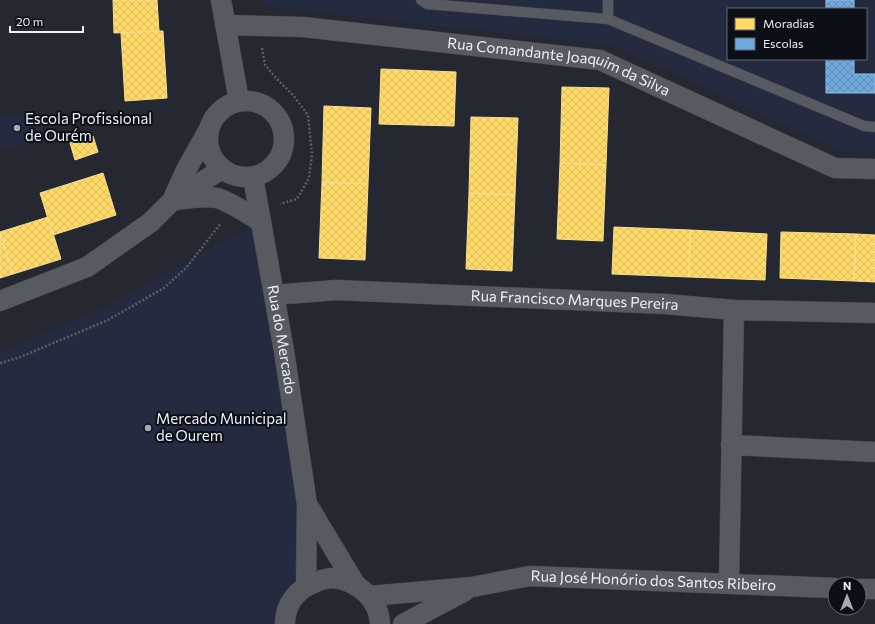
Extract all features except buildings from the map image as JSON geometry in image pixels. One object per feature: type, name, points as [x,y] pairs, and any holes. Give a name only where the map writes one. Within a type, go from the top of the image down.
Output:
[{"type":"street","points":[[221,0],[239,101]]},
{"type":"street","name":"Rua Comandante Joaquim da Silva","points":[[225,25],[303,27],[600,60],[835,168],[875,170]]},
{"type":"street","points":[[172,201],[185,172],[208,131],[211,122],[223,108],[239,101],[249,100],[259,102],[268,107],[281,122],[284,132],[282,152],[278,161],[263,174],[253,177],[242,177],[222,169],[215,161],[209,151],[207,140],[208,131]]},
{"type":"street","points":[[0,301],[87,267],[151,222],[172,201],[222,169]]},
{"type":"street","name":"Rua do Mercado","points":[[253,177],[284,351],[307,504],[306,586]]},
{"type":"street","points":[[172,201],[195,198],[218,198],[241,209],[261,222]]},
{"type":"street","name":"Rua Francisco Marques Pereira","points":[[274,295],[336,290],[657,304],[734,310],[875,313]]},
{"type":"street","points":[[729,583],[734,310]]},
{"type":"street","points":[[731,445],[875,452]]},
{"type":"street","name":"Rua do Mercado","points":[[307,504],[379,615],[380,624]]},
{"type":"street","name":"Rua José Honório dos Santos Ribeiro","points":[[363,590],[472,587],[530,576],[827,588]]},
{"type":"street","points":[[285,624],[285,614],[292,599],[306,586],[323,579],[334,578],[363,590]]},
{"type":"street","name":"Rua José Honório dos Santos Ribeiro","points":[[403,624],[472,587]]},
{"type":"lane","points":[[421,0],[427,4],[608,18],[864,126],[875,127]]},
{"type":"lane","points":[[608,0],[608,18]]},
{"type":"shaded area","points":[[262,0],[875,0],[875,151],[840,151],[615,46],[263,6]]},
{"type":"shaded area","name":"Escola Profissional de Ourém","points":[[0,114],[31,116],[39,140],[0,150]]},
{"type":"shaded area","name":"Mercado Municipal de Ourem","points":[[261,222],[307,504],[286,624],[0,624],[0,352],[99,310]]},
{"type":"place","name":"Escola Profissional de Ourém","points":[[17,128]]},
{"type":"place","name":"Mercado Municipal de Ourem","points":[[148,428]]}]
